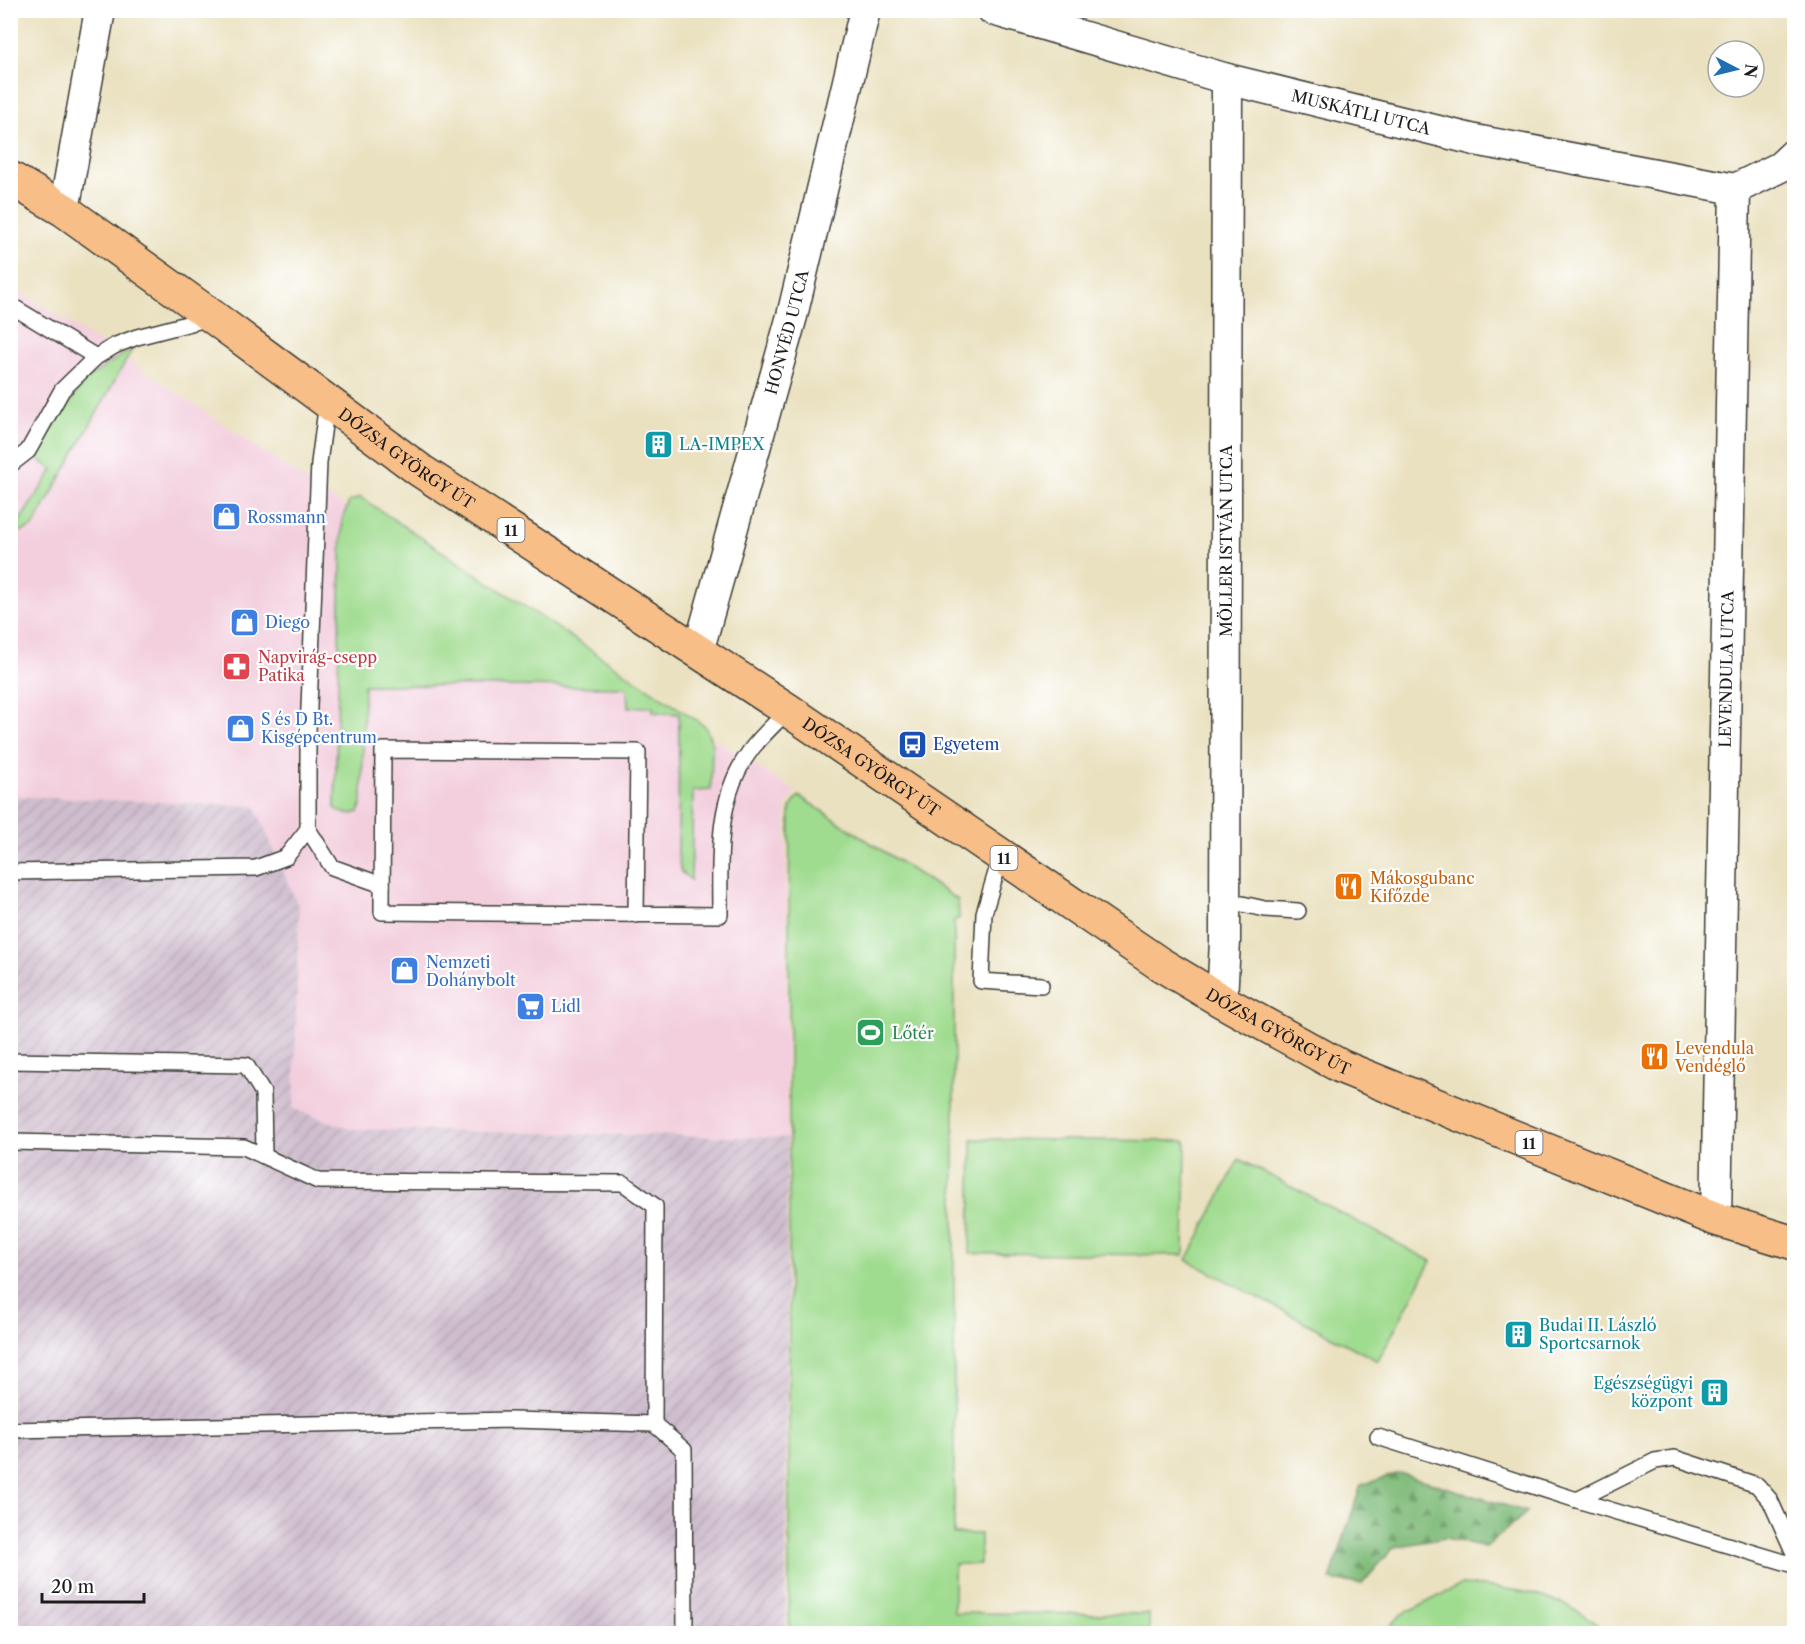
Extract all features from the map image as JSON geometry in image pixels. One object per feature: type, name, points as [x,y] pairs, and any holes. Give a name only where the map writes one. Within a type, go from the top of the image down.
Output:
[{"type":"main road","name":"DÓZSA GYÖRGY ÚT","points":[[10,178],[64,210],[422,471],[788,710],[1160,964],[1342,1067],[1716,1219],[1794,1244]]},
{"type":"street","points":[[64,210],[100,10]]},
{"type":"street","name":"HONVÉD UTCA","points":[[698,652],[792,316],[865,10]]},
{"type":"street","name":"MUSKÁTLI UTCA","points":[[993,10],[1227,79],[1475,140],[1735,189]]},
{"type":"street","name":"MÖLLER ISTVÁN UTCA","points":[[1222,1001],[1227,79]]},
{"type":"street","points":[[1735,189],[1780,167],[1794,154]]},
{"type":"street","name":"LEVENDULA UTCA","points":[[1716,1219],[1735,189]]},
{"type":"lane","points":[[10,305],[96,357]]},
{"type":"lane","points":[[10,465],[28,451],[62,390],[96,357],[116,345],[137,337],[213,317]]},
{"type":"lane","points":[[327,402],[319,463],[308,731],[308,829],[332,867],[382,885]]},
{"type":"lane","points":[[636,915],[638,752],[383,750],[382,912],[636,915],[720,915],[721,829],[731,786],[750,751],[788,710]]},
{"type":"lane","points":[[10,872],[256,868],[286,857],[308,829]]},
{"type":"lane","points":[[1001,856],[984,914],[981,981],[1041,985]]},
{"type":"lane","points":[[1224,900],[1266,909],[1298,911]]},
{"type":"lane","points":[[10,1061],[246,1065],[264,1093],[264,1156]]},
{"type":"lane","points":[[10,1142],[244,1147],[318,1181],[624,1183],[655,1206],[654,1424]]},
{"type":"lane","points":[[10,1431],[512,1420],[654,1424],[684,1450],[685,1634]]},
{"type":"lane","points":[[1378,1437],[1576,1500],[1794,1565]]},
{"type":"lane","points":[[1576,1500],[1655,1461],[1675,1458],[1756,1485],[1770,1500],[1794,1553]]},
{"type":"shaded area","points":[[10,285],[143,370],[375,527],[619,677],[796,792],[786,805],[787,1138],[350,1129],[294,1109],[299,908],[255,806],[11,796]]},
{"type":"shaded area","points":[[11,796],[255,806],[299,908],[294,1109],[350,1129],[787,1138],[786,1633],[11,1634]]},
{"type":"green space","points":[[133,348],[33,527],[16,534],[11,533],[11,523],[17,525],[53,470],[34,456],[85,380]]},
{"type":"green space","points":[[360,497],[705,726],[712,744],[711,790],[693,791],[691,880],[681,872],[678,854],[679,714],[653,712],[653,707],[628,707],[625,687],[364,685],[362,801],[359,812],[343,813],[335,808],[342,520],[349,502]]},
{"type":"green space","points":[[799,796],[958,900],[959,919],[954,920],[954,1534],[980,1534],[980,1564],[954,1564],[954,1613],[1149,1614],[1149,1633],[789,1633],[790,808]]},
{"type":"green space","points":[[972,1139],[1186,1141],[1184,1255],[970,1253]]},
{"type":"green space","points":[[1239,1159],[1431,1261],[1378,1361],[1187,1260]]},
{"type":"green space","points":[[1399,1473],[1527,1512],[1486,1547],[1445,1538],[1394,1547],[1362,1584],[1330,1580],[1361,1485]]},
{"type":"green space","points":[[1461,1585],[1519,1591],[1557,1602],[1591,1620],[1605,1633],[1384,1633],[1401,1615]]},
{"type":"place","name":"LA-IMPEX","points":[[658,444]]},
{"type":"place","name":"Rossmann","points":[[226,517]]},
{"type":"place","name":"Diego","points":[[244,622]]},
{"type":"place","name":"Napvirág-csepp Patika","points":[[237,666]]},
{"type":"place","name":"S és D Bt. Kisgépcentrum","points":[[240,728]]},
{"type":"place","name":"Egyetem","points":[[912,744]]},
{"type":"place","name":"Mákosgubanc Kifőzde","points":[[1349,887]]},
{"type":"place","name":"Nemzeti Dohánybolt","points":[[405,971]]},
{"type":"place","name":"Lidl","points":[[530,1006]]},
{"type":"place","name":"Lőtér","points":[[871,1033]]},
{"type":"place","name":"Levendula Vendéglő","points":[[1654,1057]]},
{"type":"place","name":"Budai II. László Sportcsarnok","points":[[1518,1334]]},
{"type":"place","name":"Egészségügyi központ","points":[[1714,1392]]}]
